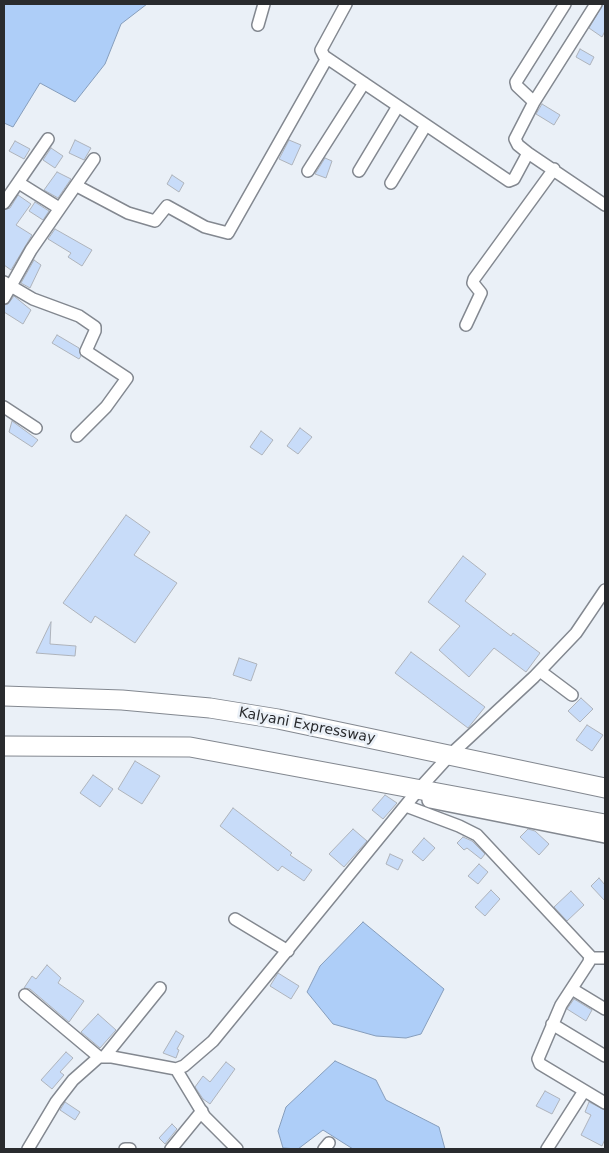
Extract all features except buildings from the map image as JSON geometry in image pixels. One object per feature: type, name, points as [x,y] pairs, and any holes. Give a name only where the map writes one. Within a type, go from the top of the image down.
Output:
[{"type":"highway","name":"Kalyani Expressway","points":[[4,696],[122,700],[210,708],[278,719],[605,788]]},
{"type":"highway","points":[[4,746],[190,747],[215,750],[413,797],[605,824]]},
{"type":"street","points":[[258,25],[264,4]]},
{"type":"street","points":[[346,4],[321,50],[321,54],[510,181],[514,179],[528,152]]},
{"type":"street","points":[[534,102],[517,86],[516,80],[565,4]]},
{"type":"street","points":[[596,4],[534,102],[515,140],[518,145],[605,205]]},
{"type":"street","points":[[77,186],[128,213],[155,221],[167,206],[193,222],[228,233],[274,147],[327,58]]},
{"type":"street","points":[[308,171],[364,83]]},
{"type":"street","points":[[359,171],[398,106]]},
{"type":"street","points":[[391,183],[426,125]]},
{"type":"street","points":[[4,203],[48,140]]},
{"type":"street","points":[[4,298],[7,284],[94,159]]},
{"type":"street","points":[[466,325],[481,293],[473,283],[475,277],[554,169]]},
{"type":"street","points":[[19,183],[59,208]]},
{"type":"street","points":[[7,284],[37,301],[82,318],[95,327],[86,351],[126,376],[126,383],[106,407],[77,436]]},
{"type":"street","points":[[4,407],[36,428]]},
{"type":"street","points":[[25,994],[102,1056],[176,1069],[184,1066],[213,1041],[413,797],[450,755],[540,671],[576,633],[605,590]]},
{"type":"street","points":[[540,671],[572,695]]},
{"type":"street","points":[[413,797],[605,836]]},
{"type":"street","points":[[413,797],[477,835],[591,958],[605,958]]},
{"type":"street","points":[[235,919],[288,951]]},
{"type":"street","points":[[591,958],[552,1024],[539,1056],[539,1062],[605,1103]]},
{"type":"street","points":[[28,1149],[56,1102],[73,1080],[102,1056],[160,988]]},
{"type":"street","points":[[572,989],[605,1009]]},
{"type":"street","points":[[552,1024],[605,1056]]},
{"type":"street","points":[[176,1069],[225,1145],[237,1149]]},
{"type":"street","points":[[547,1149],[584,1091]]},
{"type":"street","points":[[171,1149],[202,1111]]},
{"type":"street","points":[[125,1149],[130,1149]]},
{"type":"water","points":[[4,4],[147,4],[121,24],[105,64],[75,102],[40,83],[13,127],[4,123]]},
{"type":"water","points":[[363,922],[444,989],[421,1034],[406,1038],[376,1036],[333,1024],[307,992],[320,966]]},
{"type":"water","points":[[335,1061],[376,1080],[386,1100],[439,1127],[445,1149],[353,1149],[323,1130],[298,1149],[283,1148],[278,1131],[286,1107]]}]
